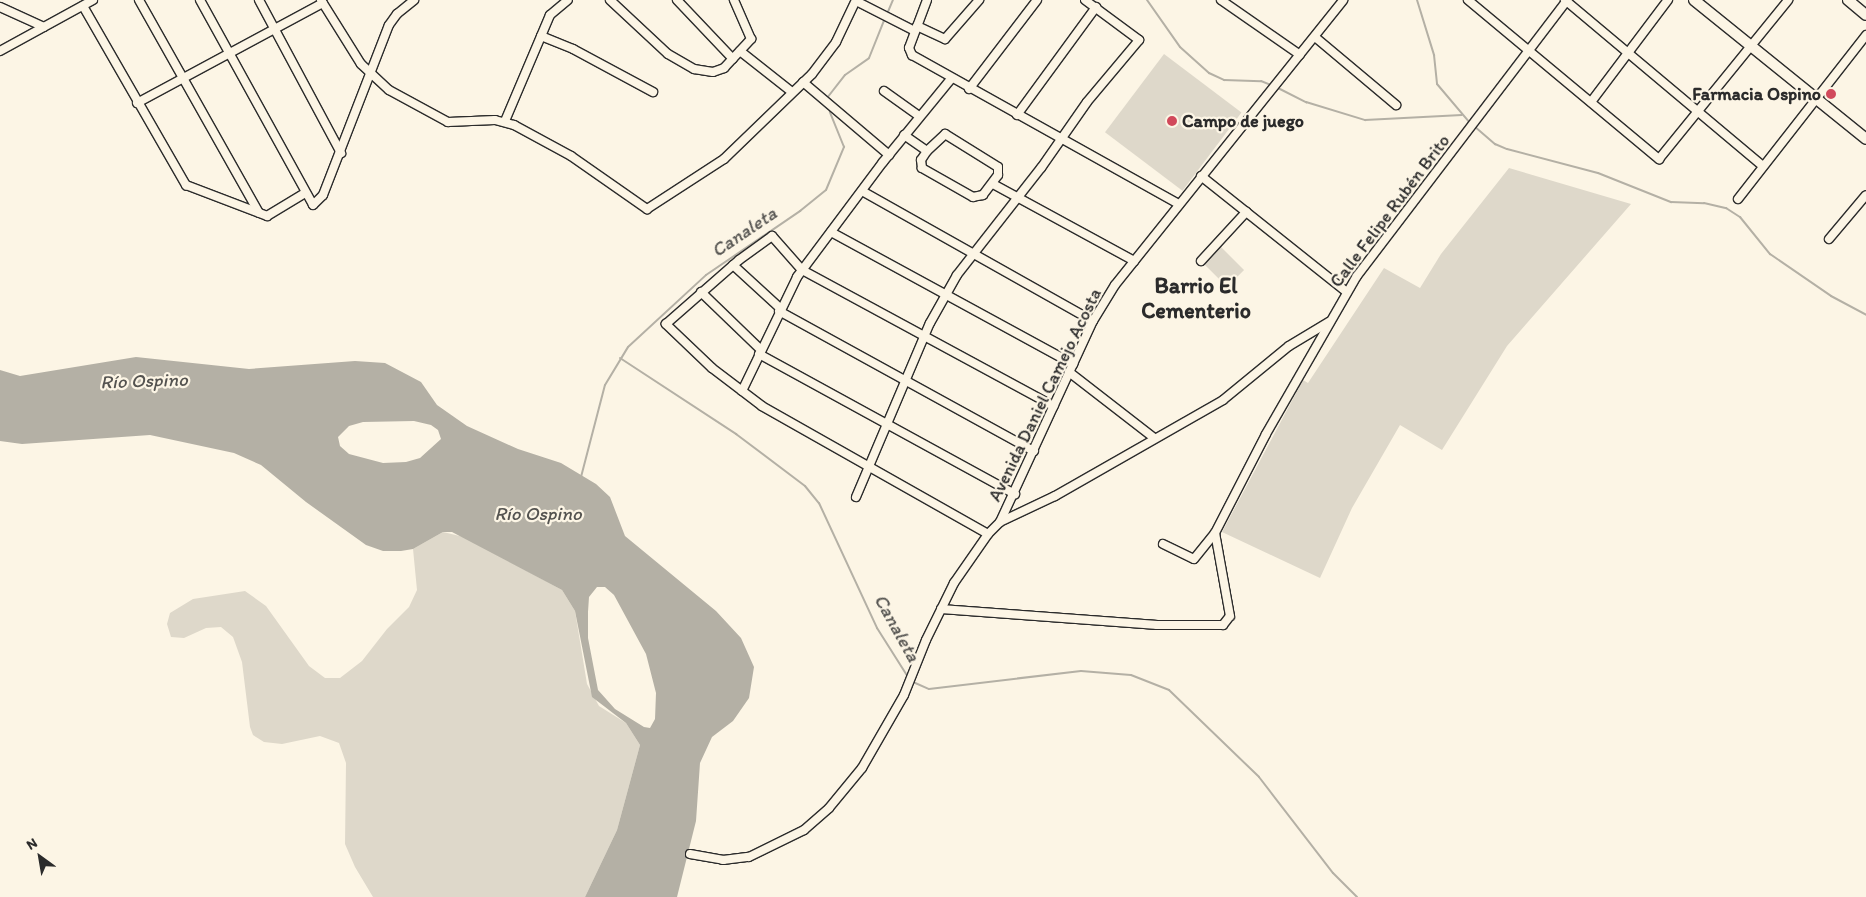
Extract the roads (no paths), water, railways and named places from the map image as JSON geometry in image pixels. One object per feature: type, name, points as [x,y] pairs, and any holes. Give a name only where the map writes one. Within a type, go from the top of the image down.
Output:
[{"type":"main road","points":[[1694,0],[1866,139]]},
{"type":"main road","points":[[1848,0],[1866,14]]},
{"type":"street","points":[[0,51],[93,0]]},
{"type":"street","points":[[140,0],[259,213]]},
{"type":"street","points":[[200,0],[313,206],[317,203],[341,153],[390,26],[397,14],[414,0]]},
{"type":"street","points":[[259,0],[341,153]]},
{"type":"street","points":[[505,121],[553,10],[568,0]]},
{"type":"street","points":[[610,0],[645,36],[682,64],[713,72],[724,68],[751,39],[734,0]]},
{"type":"street","points":[[677,0],[733,59]]},
{"type":"street","points":[[137,103],[322,2],[351,50],[370,74],[411,103],[448,122],[505,121],[571,156],[648,209],[724,159],[803,82],[836,42],[856,0],[916,28],[945,39],[979,0]]},
{"type":"street","points":[[927,0],[916,28],[910,52],[951,78],[1179,204]]},
{"type":"street","points":[[969,88],[1036,0]]},
{"type":"street","points":[[856,497],[868,465],[946,293],[972,254],[1139,40],[1085,0]]},
{"type":"street","points":[[1222,0],[1300,55]]},
{"type":"street","name":"Avenida Daniel Camejo Acosta","points":[[1000,522],[1093,321],[1114,285],[1343,0]]},
{"type":"street","points":[[1468,0],[1659,159],[1788,0]]},
{"type":"street","points":[[1566,0],[1764,166]]},
{"type":"street","name":"Calle Felipe Rubén Brito","points":[[1162,544],[1194,559],[1215,533],[1347,292],[1566,0]]},
{"type":"street","points":[[1591,102],[1668,0]]},
{"type":"street","points":[[83,6],[186,186],[259,213],[273,215],[305,192]]},
{"type":"street","points":[[0,7],[44,27]]},
{"type":"street","points":[[1017,115],[1096,7]]},
{"type":"street","points":[[1738,199],[1866,35]]},
{"type":"street","points":[[541,36],[573,49],[653,92]]},
{"type":"street","points":[[1315,36],[1396,105]]},
{"type":"street","points":[[740,51],[792,92]]},
{"type":"street","points":[[742,391],[779,309],[802,270],[889,154],[951,78]]},
{"type":"street","points":[[803,82],[889,154]]},
{"type":"street","points":[[884,91],[919,116]]},
{"type":"street","points":[[904,135],[926,152]]},
{"type":"street","points":[[948,135],[998,167],[998,175],[983,195],[973,197],[922,168],[921,160],[926,152],[941,136],[948,135]]},
{"type":"street","points":[[1200,176],[1347,292]]},
{"type":"street","points":[[993,184],[1134,261]]},
{"type":"street","points":[[862,191],[1093,321]]},
{"type":"street","points":[[1829,239],[1866,195]]},
{"type":"street","points":[[1201,261],[1246,212]]},
{"type":"street","points":[[831,232],[946,293],[1073,364]]},
{"type":"street","points":[[988,534],[773,412],[742,391],[666,324],[769,236],[777,239],[802,270],[1054,406]]},
{"type":"street","points":[[733,265],[779,309],[1034,451]]},
{"type":"street","points":[[702,292],[760,352],[1014,494]]},
{"type":"street","points":[[690,854],[723,860],[742,859],[786,840],[815,822],[862,768],[911,681],[941,609],[967,563],[988,534],[1000,522],[1055,496],[1223,400],[1280,353],[1329,322]]},
{"type":"street","points":[[1070,372],[1154,438]]},
{"type":"street","points":[[941,609],[1157,626],[1223,625],[1230,616],[1215,533]]},
{"type":"water","name":"Río Ospino","points":[[136,357],[249,369],[355,361],[385,363],[421,382],[437,405],[467,426],[518,449],[561,463],[596,484],[610,497],[625,536],[716,611],[741,638],[754,667],[749,698],[733,721],[712,737],[700,763],[696,821],[677,897],[585,897],[617,830],[640,745],[626,723],[592,697],[575,611],[562,590],[452,532],[443,532],[413,549],[401,551],[383,551],[366,545],[306,502],[261,465],[234,453],[150,435],[22,444],[0,441],[0,370],[20,376]],"holes":[[[414,421],[431,425],[438,430],[441,439],[420,458],[406,462],[383,463],[349,454],[340,446],[338,437],[349,426],[363,422]],[[597,587],[605,587],[614,595],[646,654],[656,693],[655,719],[650,728],[644,727],[615,709],[598,690],[588,638],[589,597]]]},
{"type":"waterway","name":"Canaleta","points":[[887,14],[893,0]]},
{"type":"waterway","points":[[1147,0],[1180,47],[1209,73],[1224,80],[1261,81],[1271,85]]},
{"type":"waterway","points":[[1417,0],[1434,55],[1437,84],[1470,123]]},
{"type":"waterway","name":"Canaleta","points":[[827,98],[845,75],[869,58],[885,18]]},
{"type":"waterway","points":[[1276,87],[1306,102],[1365,120],[1462,115]]},
{"type":"waterway","name":"Canaleta","points":[[581,477],[605,385],[628,347],[706,275],[800,211],[826,190],[844,147],[830,112]]},
{"type":"waterway","points":[[1474,126],[1495,144],[1507,149],[1598,173],[1671,202],[1704,203],[1726,208],[1740,217],[1770,254],[1831,296],[1866,315]]},
{"type":"waterway","name":"Canaleta","points":[[620,358],[736,434],[805,486],[819,503],[877,628],[908,677]]},
{"type":"waterway","name":"Canaleta","points":[[913,682],[929,689],[1081,671],[1131,675],[1169,690],[1259,777],[1333,873],[1357,897]]},
{"type":"place","name":"Farmacia Ospino","points":[[1831,94]]},
{"type":"place","name":"Campo de juego","points":[[1172,121]]},
{"type":"district","name":"Barrio El Cementerio","points":[[1196,298]]}]
